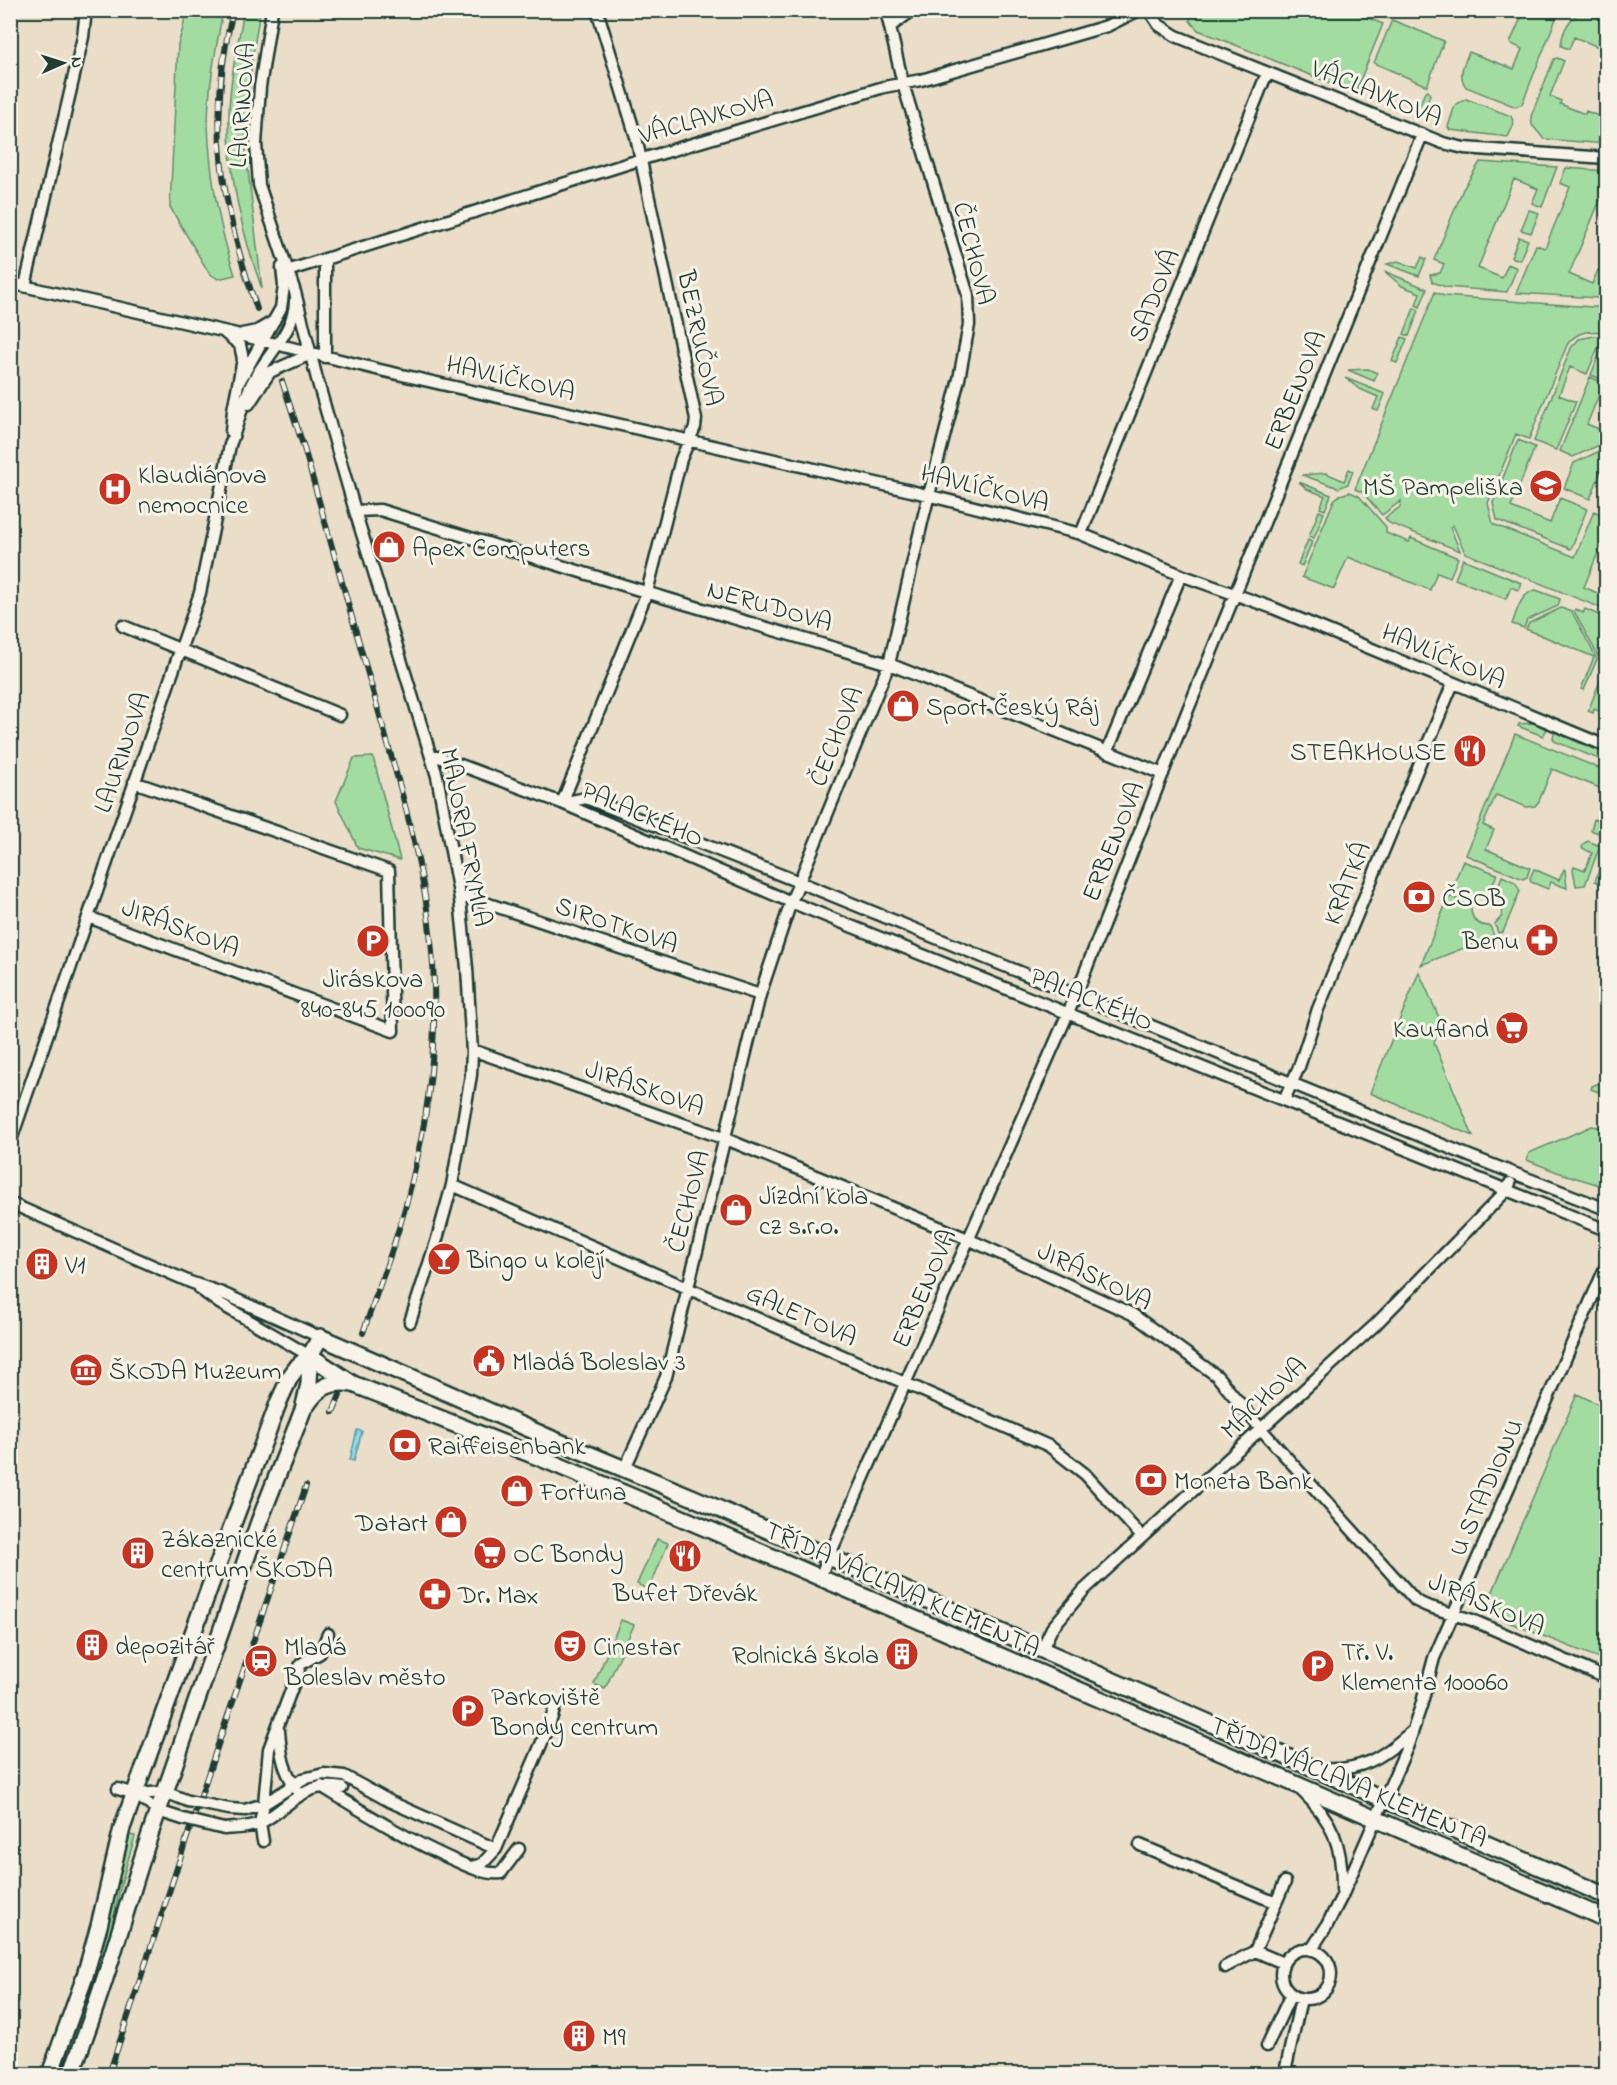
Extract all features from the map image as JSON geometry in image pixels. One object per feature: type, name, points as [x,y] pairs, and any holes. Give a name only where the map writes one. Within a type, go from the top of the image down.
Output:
[{"type":"street","points":[[25,286],[83,37],[86,10]]},
{"type":"street","name":"LAURINOVA","points":[[10,1143],[200,593],[230,445],[245,398],[257,373],[292,316],[295,306],[295,292],[259,185],[255,144],[260,87],[272,10]]},
{"type":"street","name":"BEZRUČOVA","points":[[562,803],[647,592],[681,459],[695,427],[694,406],[636,138],[597,10]]},
{"type":"street","name":"ČECHOVA","points":[[625,1468],[666,1377],[760,995],[791,902],[889,664],[969,325],[968,295],[903,84],[886,10]]},
{"type":"street","points":[[891,26],[913,10]]},
{"type":"street","name":"VÁCLAVKOVA","points":[[287,271],[639,160],[884,87],[903,84],[1107,26],[1139,10]]},
{"type":"street","name":"VÁCLAVKOVA","points":[[1149,10],[1165,31],[1457,147],[1606,158]]},
{"type":"street","name":"SADOVÁ","points":[[1081,534],[1267,73]]},
{"type":"street","name":"ERBENOVA","points":[[820,1577],[1076,995],[1422,135]]},
{"type":"street","points":[[238,384],[276,320],[283,298],[280,252]]},
{"type":"street","points":[[325,260],[325,357]]},
{"type":"street","points":[[10,283],[236,334],[257,331],[276,320]]},
{"type":"street","name":"MAJORA FRYMLA","points":[[295,292],[355,511],[437,776],[460,899],[467,968],[471,1075],[452,1185],[410,1322]]},
{"type":"street","points":[[224,332],[240,345],[242,363],[233,410],[230,445]]},
{"type":"street","name":"HAVLÍČKOVA","points":[[236,334],[311,354],[929,496],[1081,534],[1273,608],[1606,746]]},
{"type":"street","points":[[238,424],[251,399],[270,372],[311,354]]},
{"type":"street","name":"NERUDOVA","points":[[355,511],[380,510],[889,664],[1163,774]]},
{"type":"street","points":[[1107,752],[1181,574]]},
{"type":"street","points":[[123,626],[340,715]]},
{"type":"street","name":"KRÁTKÁ","points":[[1284,1100],[1299,1067],[1318,1009],[1453,683]]},
{"type":"street","name":"PALACKÉHO","points":[[431,757],[439,757],[562,803],[791,902],[1606,1230]]},
{"type":"street","name":"JIRÁSKOVA","points":[[88,917],[393,1030],[389,871],[134,782]]},
{"type":"street","name":"PALACKÉHO","points":[[562,803],[586,798],[800,882],[1514,1174],[1606,1209]]},
{"type":"street","name":"SIROTKOVA","points":[[460,899],[468,897],[760,995]]},
{"type":"street","points":[[923,954],[932,936]]},
{"type":"street","name":"JIRÁSKOVA","points":[[471,1052],[478,1052],[726,1139],[968,1239],[1132,1314],[1217,1376],[1416,1601],[1472,1620],[1606,1678]]},
{"type":"street","name":"MÁCHOVA","points":[[1041,1651],[1052,1628],[1084,1590],[1374,1325],[1508,1189],[1514,1174]]},
{"type":"street","name":"GALETOVA","points":[[452,1185],[1049,1446],[1085,1474],[1142,1537]]},
{"type":"street","name":"TŘÍDA VÁCLAVA KLEMENTA","points":[[10,1203],[190,1282],[222,1293],[550,1438],[625,1468],[1606,1896]]},
{"type":"street","name":"U STADIONU","points":[[1311,1950],[1342,1896],[1384,1800],[1414,1730],[1434,1658],[1606,1266]]},
{"type":"street","name":"TŘÍDA VÁCLAVA KLEMENTA","points":[[190,1282],[219,1303],[353,1384],[543,1459],[820,1577],[1606,1919]]},
{"type":"street","points":[[50,2074],[84,1979],[123,1828],[135,1794],[279,1401],[290,1377],[310,1356],[320,1337]]},
{"type":"street","points":[[71,2074],[90,2025],[148,1836],[259,1522],[303,1410],[309,1384],[310,1356]]},
{"type":"street","points":[[303,1410],[321,1388],[335,1383],[353,1384]]},
{"type":"street","points":[[263,1841],[260,1823],[269,1749],[302,1664],[320,1653],[328,1634]]},
{"type":"street","points":[[471,1868],[482,1864],[496,1849],[549,1726],[554,1705]]},
{"type":"street","points":[[278,1727],[281,1757],[286,1774],[297,1790]]},
{"type":"street","points":[[1308,1767],[1342,1770],[1367,1764],[1414,1730]]},
{"type":"street","points":[[118,1789],[135,1794],[158,1811],[224,1829],[260,1823],[297,1790],[303,1779],[324,1774],[344,1776],[390,1802],[496,1849]]},
{"type":"street","points":[[135,1794],[165,1792],[188,1801],[245,1810],[297,1790],[321,1786],[342,1788]]},
{"type":"street","points":[[321,1786],[372,1819],[424,1847],[487,1874],[501,1873],[519,1849]]},
{"type":"street","name":"U STADIONU","points":[[1296,1786],[1318,1807],[1335,1834],[1341,1856],[1342,1896]]},
{"type":"street","points":[[1140,1845],[1276,1903]]},
{"type":"street","points":[[1225,1967],[1255,1951],[1285,1882]]},
{"type":"street","points":[[1300,1950],[1311,1950],[1326,1959],[1330,1976],[1324,1991],[1310,1999],[1296,1997],[1286,1990],[1281,1977],[1283,1963],[1290,1954],[1300,1950]]},
{"type":"street","points":[[1255,1951],[1283,1963]]},
{"type":"street","points":[[1267,2046],[1282,2014],[1296,1997]]},
{"type":"street","points":[[1285,2072],[1296,1997]]},
{"type":"green space","points":[[186,11],[223,11],[211,82],[208,125],[216,201],[235,275],[218,279],[209,273],[170,207],[178,44]]},
{"type":"green space","points":[[244,11],[260,11],[252,59],[245,144],[262,289],[238,208],[231,166],[230,96]]},
{"type":"green space","points":[[1190,11],[1350,11],[1383,24],[1355,93],[1198,30],[1190,21]]},
{"type":"green space","points":[[1524,11],[1559,11],[1522,104],[1516,107],[1466,87],[1462,74],[1469,52],[1514,69],[1522,49],[1510,43]]},
{"type":"green space","points":[[1584,11],[1606,11],[1606,50],[1574,37],[1569,49],[1561,46],[1568,25],[1575,16]]},
{"type":"green space","points":[[1392,20],[1444,41],[1427,86],[1374,63]]},
{"type":"green space","points":[[1554,59],[1564,61],[1550,96],[1561,101],[1560,104],[1606,119],[1606,144],[1544,139],[1532,125],[1531,116]]},
{"type":"green space","points":[[1428,91],[1430,95],[1422,115],[1418,117],[1416,113],[1425,92]]},
{"type":"green space","points":[[1466,99],[1511,116],[1514,124],[1508,137],[1450,130],[1448,127],[1455,105]]},
{"type":"green space","points":[[1480,162],[1557,167],[1542,207],[1532,203],[1538,189],[1514,179],[1478,268],[1502,278],[1508,264],[1517,268],[1507,292],[1446,287],[1432,282],[1430,275],[1440,273],[1444,264],[1434,260],[1463,189]]},
{"type":"green space","points":[[1566,168],[1606,171],[1606,186],[1569,274],[1592,284],[1598,270],[1606,273],[1598,298],[1516,293],[1536,245],[1545,248],[1570,187],[1560,183]]},
{"type":"green space","points":[[1529,210],[1539,213],[1531,233],[1521,230]]},
{"type":"green space","points":[[1519,237],[1528,240],[1520,260],[1511,257]]},
{"type":"green space","points":[[1422,257],[1426,259],[1419,276],[1387,264],[1398,261],[1417,268]]},
{"type":"green space","points":[[1384,271],[1427,289],[1420,307],[1416,305],[1420,293],[1402,286]]},
{"type":"green space","points":[[1435,292],[1444,296],[1606,308],[1606,332],[1580,334],[1567,345],[1529,439],[1516,434],[1488,503],[1493,524],[1575,557],[1594,511],[1606,517],[1606,533],[1584,587],[1606,597],[1606,610],[1465,553],[1453,525],[1450,527],[1460,551],[1389,523],[1385,518],[1400,507],[1401,501],[1382,515],[1362,492],[1355,489]]},
{"type":"green space","points":[[1414,308],[1419,310],[1409,336],[1404,334]]},
{"type":"green space","points":[[1606,336],[1606,345],[1600,343],[1587,374],[1570,367],[1559,395],[1576,402],[1556,450],[1534,441],[1571,348],[1579,339]]},
{"type":"green space","points":[[1402,337],[1407,339],[1397,363],[1392,361]]},
{"type":"green space","points":[[1602,346],[1606,348],[1606,381],[1591,375]]},
{"type":"green space","points":[[1368,369],[1377,373],[1374,381],[1348,370]]},
{"type":"green space","points":[[1590,377],[1604,383],[1587,424],[1606,432],[1606,442],[1573,457],[1560,451]]},
{"type":"green space","points":[[1345,378],[1385,394],[1378,411],[1373,409],[1378,397],[1360,389]]},
{"type":"green space","points":[[1518,440],[1535,447],[1511,507],[1550,523],[1560,498],[1587,509],[1571,549],[1497,520],[1493,503]]},
{"type":"green space","points":[[1606,448],[1606,459],[1590,499],[1564,488],[1574,463]]},
{"type":"green space","points":[[1349,469],[1353,471],[1348,484],[1339,488],[1302,475],[1326,473],[1344,481]]},
{"type":"green space","points":[[1299,482],[1331,495],[1325,510],[1320,508],[1325,496],[1307,489]]},
{"type":"green space","points":[[1350,492],[1359,496],[1386,527],[1386,533],[1409,542],[1411,538],[1458,558],[1450,577],[1437,572],[1430,590],[1348,557],[1334,589],[1302,577],[1334,500]]},
{"type":"green space","points":[[1319,511],[1324,513],[1314,538],[1309,536]]},
{"type":"green space","points":[[1308,540],[1312,542],[1302,566],[1298,564]]},
{"type":"green space","points":[[1463,559],[1521,583],[1518,590],[1511,587],[1506,599],[1455,579]]},
{"type":"green space","points":[[1536,590],[1560,599],[1558,606],[1527,620],[1524,628],[1512,624],[1523,598]]},
{"type":"green space","points":[[1561,608],[1572,612],[1597,659],[1584,690],[1581,689],[1594,657],[1526,629],[1529,623]]},
{"type":"green space","points":[[1575,609],[1583,613],[1585,609],[1606,618],[1606,635],[1598,656],[1574,611]]},
{"type":"green space","points":[[1606,666],[1606,712],[1594,709],[1593,713],[1588,711]]},
{"type":"green space","points":[[1534,723],[1547,729],[1543,736],[1518,726],[1519,724]]},
{"type":"green space","points":[[1555,732],[1606,754],[1606,762],[1554,741]]},
{"type":"green space","points":[[1515,734],[1606,771],[1606,808],[1599,805],[1605,790],[1552,769],[1535,806],[1527,807],[1496,795],[1483,825],[1494,830],[1486,849],[1530,868],[1527,877],[1523,879],[1466,855]]},
{"type":"green space","points":[[373,757],[400,860],[358,848],[336,801],[354,758]]},
{"type":"green space","points":[[1606,814],[1605,836],[1591,830],[1594,819],[1603,823]]},
{"type":"green space","points":[[1588,841],[1600,846],[1585,885],[1576,886],[1573,869],[1574,866],[1585,870],[1592,853],[1582,848]]},
{"type":"green space","points":[[1606,852],[1606,864],[1602,876],[1606,878],[1606,886],[1595,881]]},
{"type":"green space","points":[[1463,861],[1497,874],[1489,893],[1481,894],[1473,900],[1451,891]]},
{"type":"green space","points":[[1534,869],[1559,880],[1564,869],[1567,888],[1551,882],[1548,889],[1531,882],[1530,878]]},
{"type":"green space","points":[[1502,876],[1515,882],[1520,891],[1503,932],[1498,933],[1495,924],[1502,916],[1503,905],[1495,894]]},
{"type":"green space","points":[[1449,896],[1471,905],[1475,920],[1481,925],[1490,926],[1494,936],[1421,965]]},
{"type":"green space","points":[[1419,972],[1441,1022],[1434,1043],[1473,1136],[1370,1093]]},
{"type":"green space","points":[[1606,1080],[1606,1095],[1591,1089],[1592,1086]]},
{"type":"green space","points":[[1592,1126],[1606,1128],[1606,1187],[1527,1160],[1529,1153]]},
{"type":"green space","points":[[1577,1394],[1606,1408],[1606,1661],[1503,1620],[1494,1611],[1490,1598]]},
{"type":"green space","points":[[657,1539],[668,1543],[649,1590],[637,1584]]},
{"type":"green space","points":[[621,1620],[634,1625],[605,1689],[594,1684]]},
{"type":"green space","points":[[129,1835],[135,1836],[121,1884],[108,1943],[64,2074],[58,2074],[104,1939]]},
{"type":"water","points":[[357,1430],[362,1431],[354,1461],[350,1460]]},
{"type":"railway","points":[[233,10],[220,89],[221,162],[234,234],[257,309]]},
{"type":"railway","points":[[282,381],[304,448],[402,794],[422,880],[433,963],[434,1026],[425,1120],[402,1220],[363,1333]]},
{"type":"railway","points":[[333,1412],[340,1395]]},
{"type":"railway","points":[[109,2074],[306,1486]]},
{"type":"place","name":"MŠ Pampeliška","points":[[1546,486]]},
{"type":"place","name":"Klaudiánova nemocnice","points":[[115,489]]},
{"type":"place","name":"Apex Computers","points":[[389,547]]},
{"type":"place","name":"Sport Český Ráj","points":[[903,706]]},
{"type":"place","name":"STEAKHOUSE","points":[[1470,751]]},
{"type":"place","name":"ČSOB","points":[[1419,897]]},
{"type":"place","name":"Benu","points":[[1542,940]]},
{"type":"place","name":"Jiráskova 840-845 100090","points":[[373,941]]},
{"type":"place","name":"Kaufland","points":[[1512,1028]]},
{"type":"place","name":"Jízdní kola cz s.r.o.","points":[[736,1210]]},
{"type":"place","name":"Bingo u kolejí","points":[[444,1259]]},
{"type":"place","name":"V1","points":[[42,1264]]},
{"type":"place","name":"Mladá Boleslav 3","points":[[489,1361]]},
{"type":"place","name":"ŠKODA Muzeum","points":[[86,1370]]},
{"type":"place","name":"Raiffeisenbank","points":[[405,1445]]},
{"type":"place","name":"Moneta Bank","points":[[1151,1480]]},
{"type":"place","name":"Fortuna","points":[[517,1491]]},
{"type":"place","name":"Datart","points":[[451,1522]]},
{"type":"place","name":"Zákaznické centrum ŠKODA","points":[[138,1553]]},
{"type":"place","name":"OC Bondy","points":[[490,1553]]},
{"type":"place","name":"Bufet Dřevák","points":[[685,1556]]},
{"type":"place","name":"Dr. Max","points":[[435,1594]]},
{"type":"place","name":"depozitář","points":[[92,1645]]},
{"type":"place","name":"Cinestar","points":[[570,1646]]},
{"type":"place","name":"Rolnická škola","points":[[902,1654]]},
{"type":"place","name":"Mladá Boleslav město","points":[[261,1661]]},
{"type":"place","name":"Tř. V. Klementa 100060","points":[[1318,1666]]},
{"type":"place","name":"Parkoviště Bondy centrum","points":[[468,1711]]},
{"type":"place","name":"M9","points":[[579,2036]]}]
